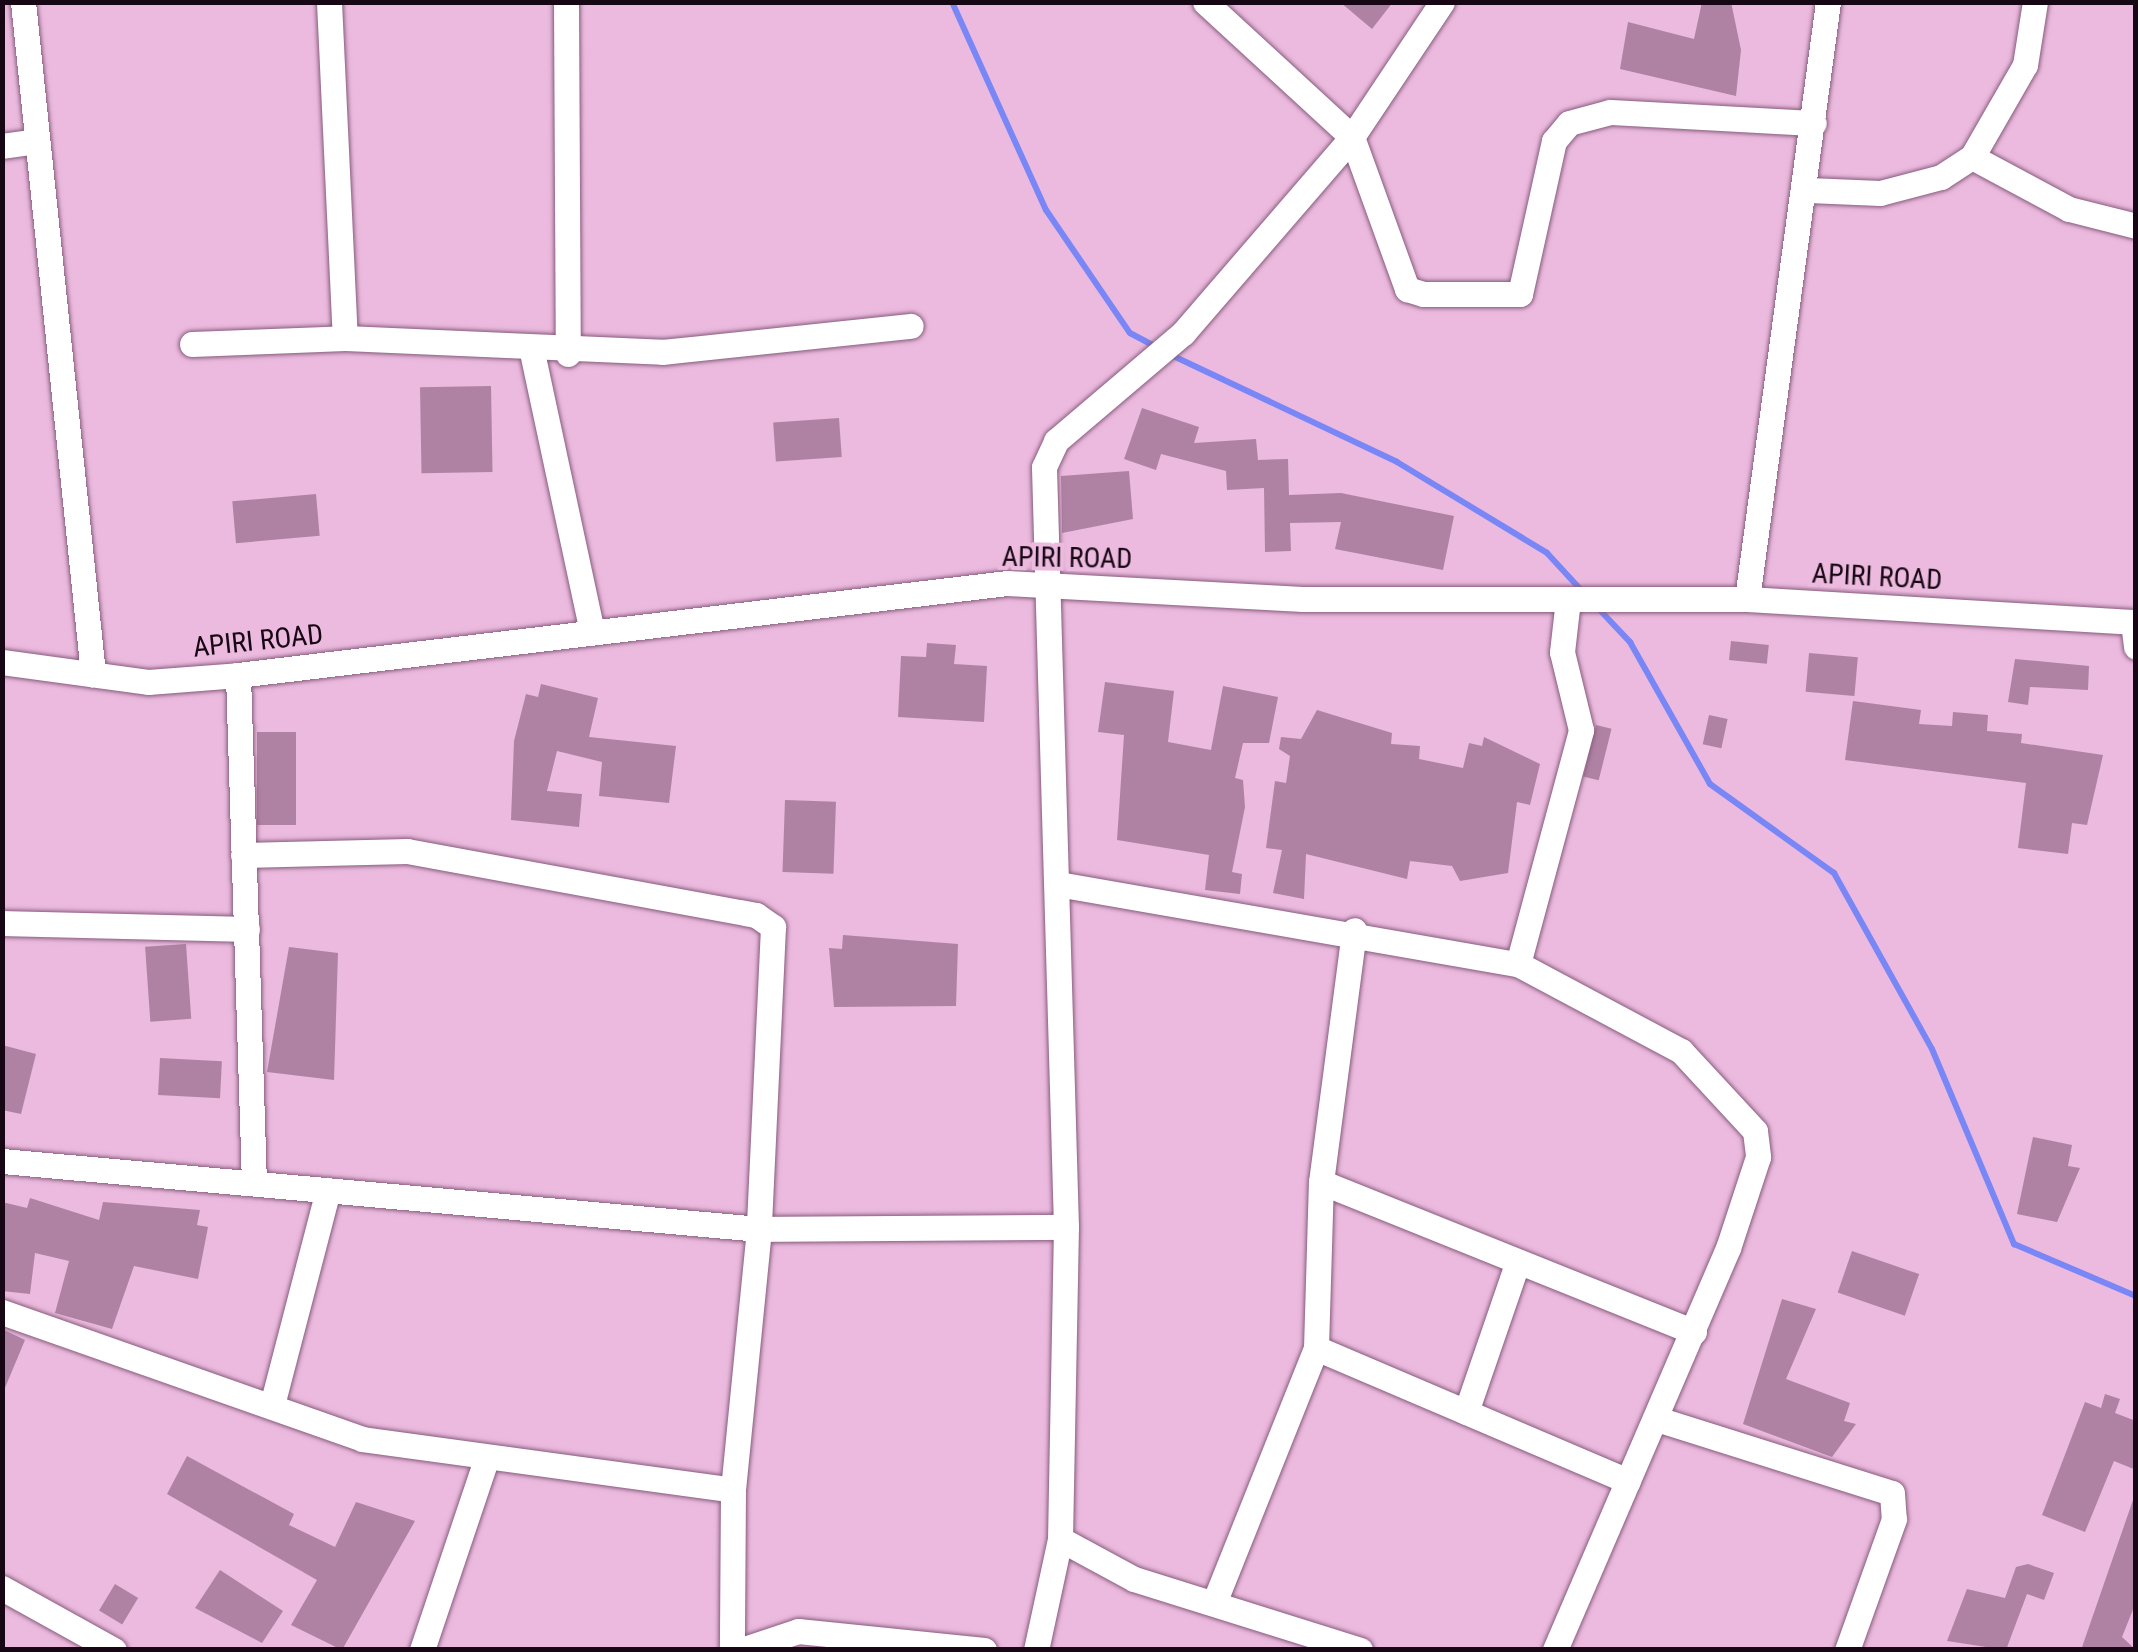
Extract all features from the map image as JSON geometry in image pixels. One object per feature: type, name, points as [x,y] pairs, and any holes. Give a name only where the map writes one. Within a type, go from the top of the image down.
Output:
[{"type":"street","points":[[24,2],[93,674]]},
{"type":"street","points":[[329,2],[345,338]]},
{"type":"street","points":[[566,2],[568,354]]},
{"type":"street","points":[[1205,2],[1352,137],[1407,289],[1520,294],[1528,282],[1554,141],[1569,124],[1610,112],[1814,123]]},
{"type":"street","points":[[1036,1650],[1060,1539],[1066,1226],[1050,583],[1040,497],[1056,441],[1183,333],[1352,137],[1442,2]]},
{"type":"street","points":[[1747,599],[1754,504],[1808,190],[1828,2]]},
{"type":"street","points":[[1808,190],[1880,193],[1941,177],[1972,156],[2025,66],[2035,2]]},
{"type":"street","points":[[2,146],[37,141]]},
{"type":"street","points":[[1972,156],[2069,209],[2136,226]]},
{"type":"street","points":[[192,344],[345,338],[568,354],[911,326]]},
{"type":"street","points":[[532,352],[592,631]]},
{"type":"street","name":"APIRI ROAD","points":[[2,662],[93,674],[238,676],[592,631],[1050,583],[1303,599],[1747,599],[2135,630]]},
{"type":"street","points":[[1518,964],[1581,730],[1562,652],[1568,599]]},
{"type":"street","points":[[238,676],[254,1183]]},
{"type":"street","points":[[243,856],[406,851],[756,915],[777,945],[759,1229],[733,1490],[732,1650]]},
{"type":"street","points":[[1058,884],[1354,930],[1518,964],[1681,1051],[1755,1131],[1758,1157],[1694,1332],[1555,1650]]},
{"type":"street","points":[[2,924],[247,929]]},
{"type":"street","points":[[1214,1603],[1316,1348],[1321,1182],[1354,930]]},
{"type":"street","points":[[2,1160],[759,1229],[1066,1226]]},
{"type":"street","points":[[1321,1182],[1694,1332]]},
{"type":"street","points":[[272,1405],[328,1190]]},
{"type":"street","points":[[1466,1412],[1518,1264]]},
{"type":"street","points":[[2,1312],[362,1439],[486,1460],[733,1490]]},
{"type":"street","points":[[1316,1348],[1628,1482]]},
{"type":"street","points":[[1658,1420],[1892,1493],[1894,1519],[1847,1650]]},
{"type":"street","points":[[422,1650],[486,1460]]},
{"type":"street","points":[[1060,1539],[1134,1579],[1360,1650]]},
{"type":"street","points":[[2,1588],[114,1650]]},
{"type":"street","points":[[741,1650],[798,1630],[984,1650]]},
{"type":"building","points":[[1340,2],[1393,2],[1372,29]]},
{"type":"building","points":[[1702,2],[1731,2],[1741,50],[1736,96],[1620,69],[1628,22],[1694,39]]},
{"type":"building","points":[[491,386],[493,472],[422,473],[420,387]]},
{"type":"building","points":[[1142,408],[1199,427],[1194,443],[1256,439],[1258,460],[1288,459],[1289,495],[1341,493],[1454,516],[1443,570],[1335,549],[1341,522],[1290,523],[1291,551],[1265,552],[1264,488],[1227,490],[1226,471],[1161,454],[1156,470],[1124,459]]},
{"type":"building","points":[[839,418],[842,457],[776,462],[773,423]]},
{"type":"building","points":[[1129,471],[1133,519],[1062,533],[1061,476]]},
{"type":"building","points":[[316,494],[320,536],[236,543],[232,501]]},
{"type":"building","points":[[1731,641],[1769,645],[1767,664],[1729,660]]},
{"type":"building","points":[[927,643],[956,645],[954,664],[987,666],[984,722],[898,717],[901,656],[926,657]]},
{"type":"building","points":[[1809,653],[1858,657],[1854,696],[1806,692]]},
{"type":"building","points":[[2015,659],[2089,666],[2088,690],[2030,687],[2028,705],[2008,702]]},
{"type":"building","points":[[1105,682],[1174,691],[1168,742],[1211,750],[1223,686],[1278,697],[1269,743],[1243,743],[1235,778],[1243,780],[1245,807],[1232,872],[1242,874],[1240,894],[1205,890],[1209,855],[1117,840],[1124,735],[1098,732]]},
{"type":"building","points":[[541,684],[598,698],[589,737],[676,746],[669,803],[599,796],[602,762],[557,751],[547,791],[582,794],[579,827],[511,820],[514,741],[526,694],[538,697]]},
{"type":"building","points":[[1853,701],[1921,710],[1919,724],[1952,726],[1953,712],[1988,715],[1987,731],[2022,734],[2021,743],[2103,755],[2087,825],[2072,823],[2068,854],[2018,848],[2026,783],[1845,760]]},
{"type":"building","points":[[1317,710],[1392,733],[1391,744],[1420,746],[1419,759],[1463,768],[1469,743],[1482,746],[1484,737],[1540,764],[1530,805],[1517,802],[1508,873],[1460,881],[1452,866],[1410,861],[1407,879],[1306,854],[1304,899],[1273,893],[1282,850],[1266,848],[1275,781],[1286,783],[1290,756],[1279,749],[1281,737],[1301,739]]},
{"type":"building","points":[[1709,715],[1728,719],[1721,748],[1703,744]]},
{"type":"building","points":[[1596,725],[1612,729],[1599,780],[1583,776]]},
{"type":"building","points":[[257,732],[296,732],[296,825],[257,825]]},
{"type":"building","points":[[785,800],[836,802],[833,874],[782,872]]},
{"type":"building","points":[[843,935],[958,944],[956,1006],[834,1007],[829,948],[842,949]]},
{"type":"building","points":[[186,944],[191,1019],[150,1022],[145,947]]},
{"type":"building","points":[[289,947],[338,953],[334,1080],[267,1072]]},
{"type":"building","points":[[2,1045],[36,1054],[21,1114],[2,1110]]},
{"type":"building","points":[[160,1058],[222,1061],[220,1098],[158,1095]]},
{"type":"building","points":[[2033,1137],[2072,1145],[2068,1166],[2080,1168],[2057,1222],[2017,1214]]},
{"type":"building","points":[[30,1198],[99,1220],[103,1202],[200,1210],[197,1225],[208,1227],[198,1279],[134,1266],[112,1329],[55,1313],[69,1261],[35,1253],[30,1294],[2,1291],[2,1202],[27,1208]]},
{"type":"building","points":[[1852,1251],[1919,1274],[1905,1316],[1838,1293]]},
{"type":"building","points":[[1782,1299],[1816,1309],[1786,1379],[1850,1403],[1844,1421],[1856,1424],[1832,1457],[1743,1424]]},
{"type":"building","points":[[2,1329],[25,1340],[2,1395]]},
{"type":"building","points":[[2105,1394],[2120,1399],[2115,1413],[2136,1421],[2136,1470],[2114,1461],[2085,1532],[2042,1515],[2085,1402],[2101,1408]]},
{"type":"building","points":[[187,1456],[294,1514],[289,1525],[335,1547],[356,1502],[415,1521],[342,1650],[291,1625],[317,1580],[167,1494]]},
{"type":"building","points":[[2133,1500],[2136,1602],[2122,1637],[2136,1650],[2081,1650]]},
{"type":"building","points":[[2028,1564],[2054,1573],[2044,1600],[2027,1594],[2006,1650],[1947,1641],[1967,1589],[2005,1598],[2016,1567]]},
{"type":"building","points":[[220,1570],[283,1611],[262,1643],[195,1608]]},
{"type":"building","points":[[115,1584],[138,1598],[122,1624],[99,1611]]},
{"type":"waterway","points":[[952,2],[1046,210],[1130,333],[1158,348]]},
{"type":"waterway","points":[[1169,354],[1397,462],[1547,553],[1581,590]]},
{"type":"waterway","points":[[1596,606],[1630,642],[1710,784],[1834,873],[1932,1049],[2014,1244],[2136,1296]]}]
